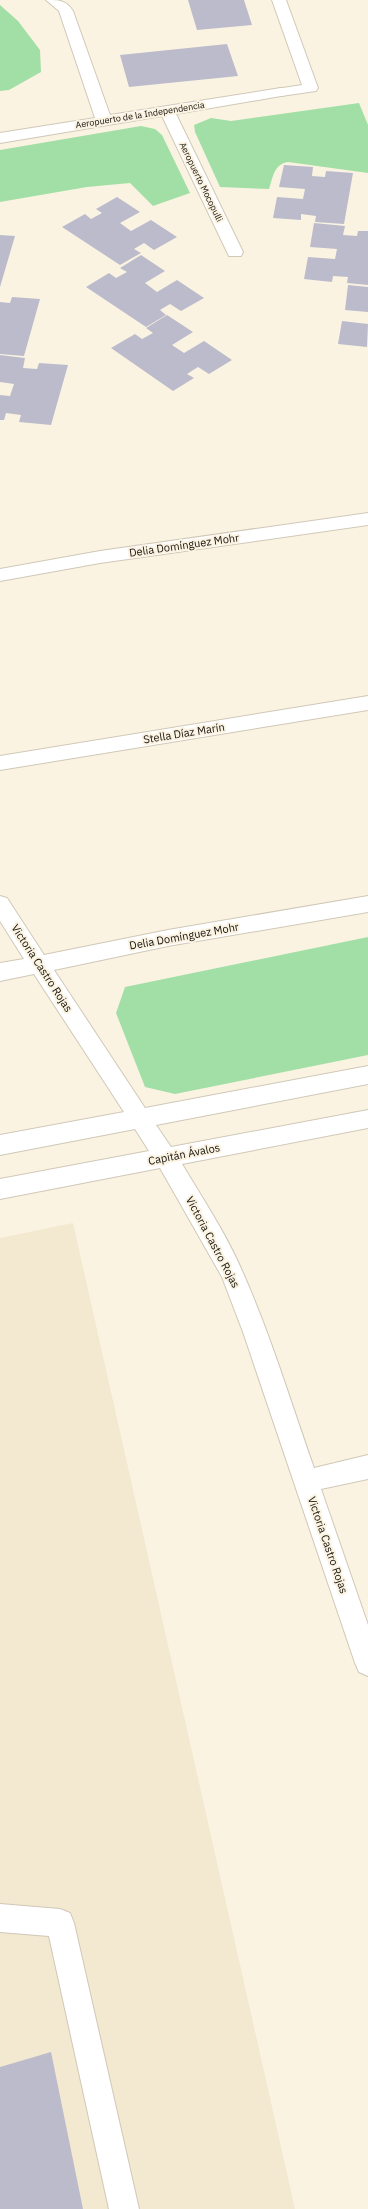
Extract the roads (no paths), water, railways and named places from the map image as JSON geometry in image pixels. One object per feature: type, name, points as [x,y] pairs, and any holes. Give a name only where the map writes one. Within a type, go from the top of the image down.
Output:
[{"type":"street","points":[[53,0],[63,6],[66,10],[104,121]]},
{"type":"street","name":"Aeropuerto de la Independencia","points":[[0,138],[311,88],[279,0]]},
{"type":"street","name":"Aeropuerto Mocopulli","points":[[167,111],[235,252]]},
{"type":"street","name":"Delia Domínguez Mohr","points":[[0,575],[100,557],[368,519]]},
{"type":"street","name":"Stella Díaz Marín","points":[[0,763],[368,703]]},
{"type":"street","name":"Victoria Castro Rojas","points":[[0,904],[166,1158],[200,1214],[232,1273],[255,1332],[307,1481],[368,1663]]},
{"type":"street","name":"Delia Domínguez Mohr","points":[[0,972],[38,963],[168,938],[368,904]]},
{"type":"street","points":[[0,1144],[140,1119],[368,1075]]},
{"type":"street","name":"Capitán Ávalos","points":[[0,1189],[368,1119]]},
{"type":"street","points":[[307,1481],[368,1467]]},
{"type":"street","points":[[0,1918],[60,1923],[124,2209]]}]
